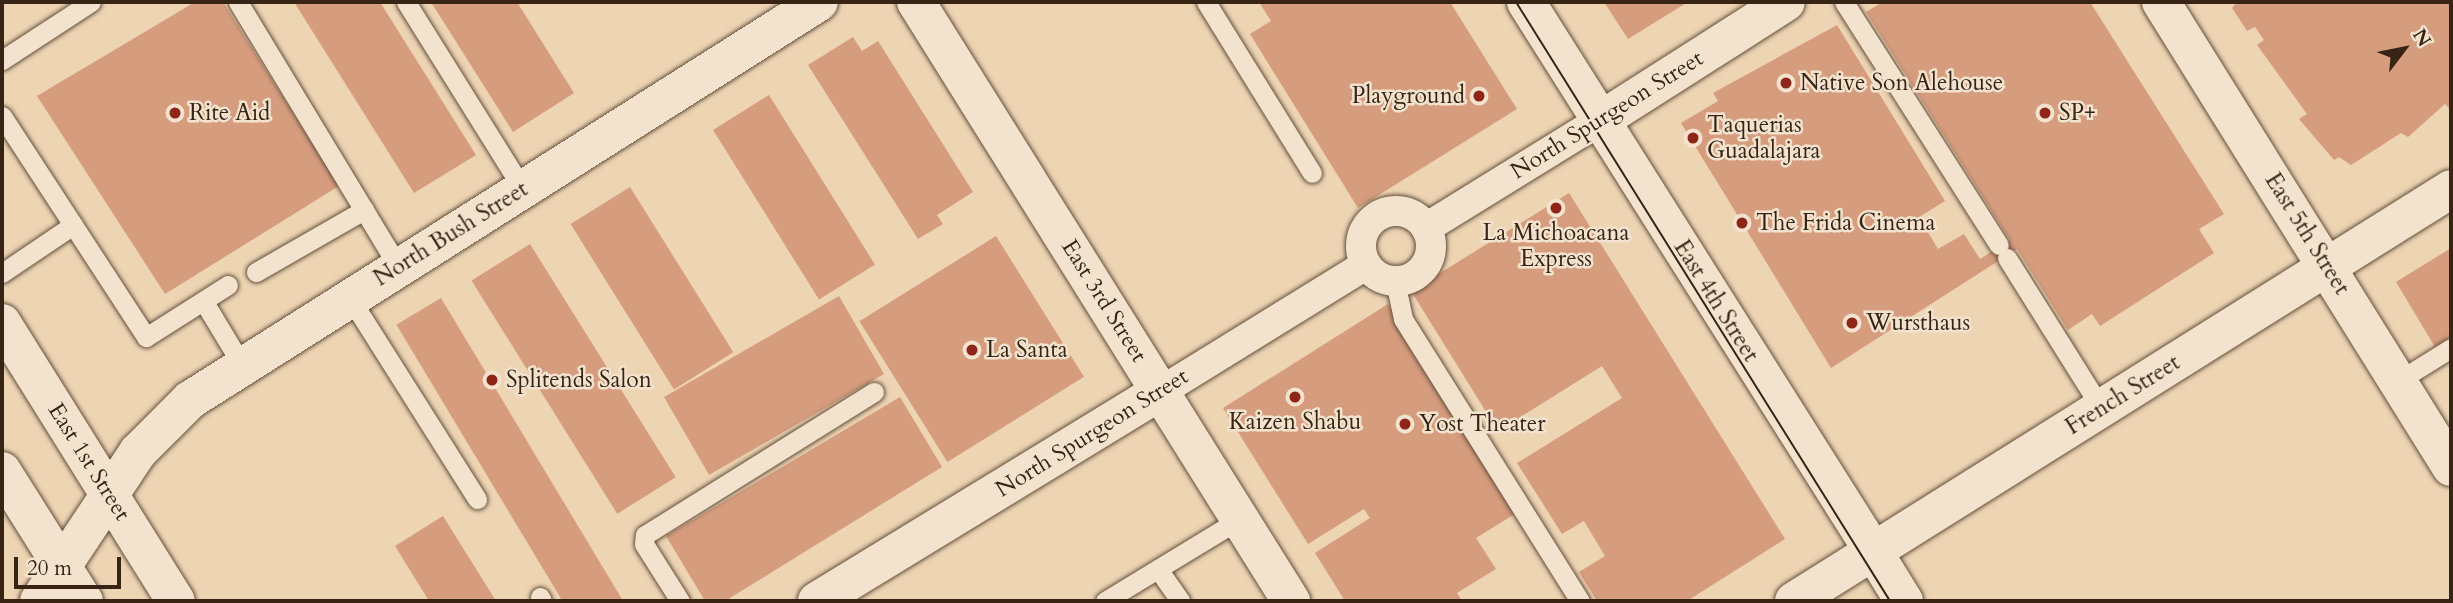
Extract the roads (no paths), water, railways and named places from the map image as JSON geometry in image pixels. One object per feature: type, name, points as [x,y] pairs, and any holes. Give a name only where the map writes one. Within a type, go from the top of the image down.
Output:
[{"type":"street","name":"North Bush Street","points":[[39,601],[138,452],[190,400],[819,2]]},
{"type":"street","name":"East 3rd Street","points":[[916,2],[1291,601]]},
{"type":"street","name":"East 4th Street","points":[[1526,2],[1904,601]]},
{"type":"street","name":"North Spurgeon Street","points":[[1426,228],[1786,2]]},
{"type":"street","name":"East 5th Street","points":[[2161,2],[2451,467]]},
{"type":"street","name":"French Street","points":[[1794,601],[2450,192]]},
{"type":"street","points":[[1404,212],[1426,228],[1427,264],[1395,281],[1366,265],[1362,238],[1377,216],[1404,212]]},
{"type":"street","name":"North Spurgeon Street","points":[[817,601],[1366,265]]},
{"type":"street","name":"East 1st Street","points":[[2,323],[176,601]]},
{"type":"street","points":[[2,471],[84,601]]},
{"type":"lane","points":[[2,60],[91,2]]},
{"type":"lane","points":[[238,2],[399,268]]},
{"type":"lane","points":[[406,2],[523,189]]},
{"type":"lane","points":[[1206,2],[1312,173]]},
{"type":"lane","points":[[1844,2],[2101,408]]},
{"type":"lane","points":[[2,117],[146,337],[228,285]]},
{"type":"lane","points":[[256,272],[364,210]]},
{"type":"lane","points":[[2,273],[73,225]]},
{"type":"lane","points":[[1395,281],[1403,319],[1580,601]]},
{"type":"lane","points":[[350,298],[477,499]]},
{"type":"lane","points":[[204,302],[242,365]]},
{"type":"lane","points":[[2399,381],[2451,348]]},
{"type":"lane","points":[[680,601],[644,544],[645,535],[874,392]]},
{"type":"lane","points":[[1105,601],[1240,519]]},
{"type":"lane","points":[[1158,569],[1180,601]]},
{"type":"tram line","points":[[1516,2],[1890,601]]},
{"type":"place","name":"Native Son Alehouse","points":[[1786,83]]},
{"type":"place","name":"Playground","points":[[1479,96]]},
{"type":"place","name":"Rite Aid","points":[[175,113]]},
{"type":"place","name":"SP+","points":[[2045,113]]},
{"type":"place","name":"Taquerias Guadalajara","points":[[1693,138]]},
{"type":"place","name":"La Michoacana Express","points":[[1556,208]]},
{"type":"place","name":"The Frida Cinema","points":[[1742,223]]},
{"type":"place","name":"Wursthaus","points":[[1852,323]]},
{"type":"place","name":"La Santa","points":[[972,350]]},
{"type":"place","name":"Splitends Salon","points":[[492,380]]},
{"type":"place","name":"Kaizen Shabu","points":[[1295,397]]},
{"type":"place","name":"Yost Theater","points":[[1405,424]]}]
